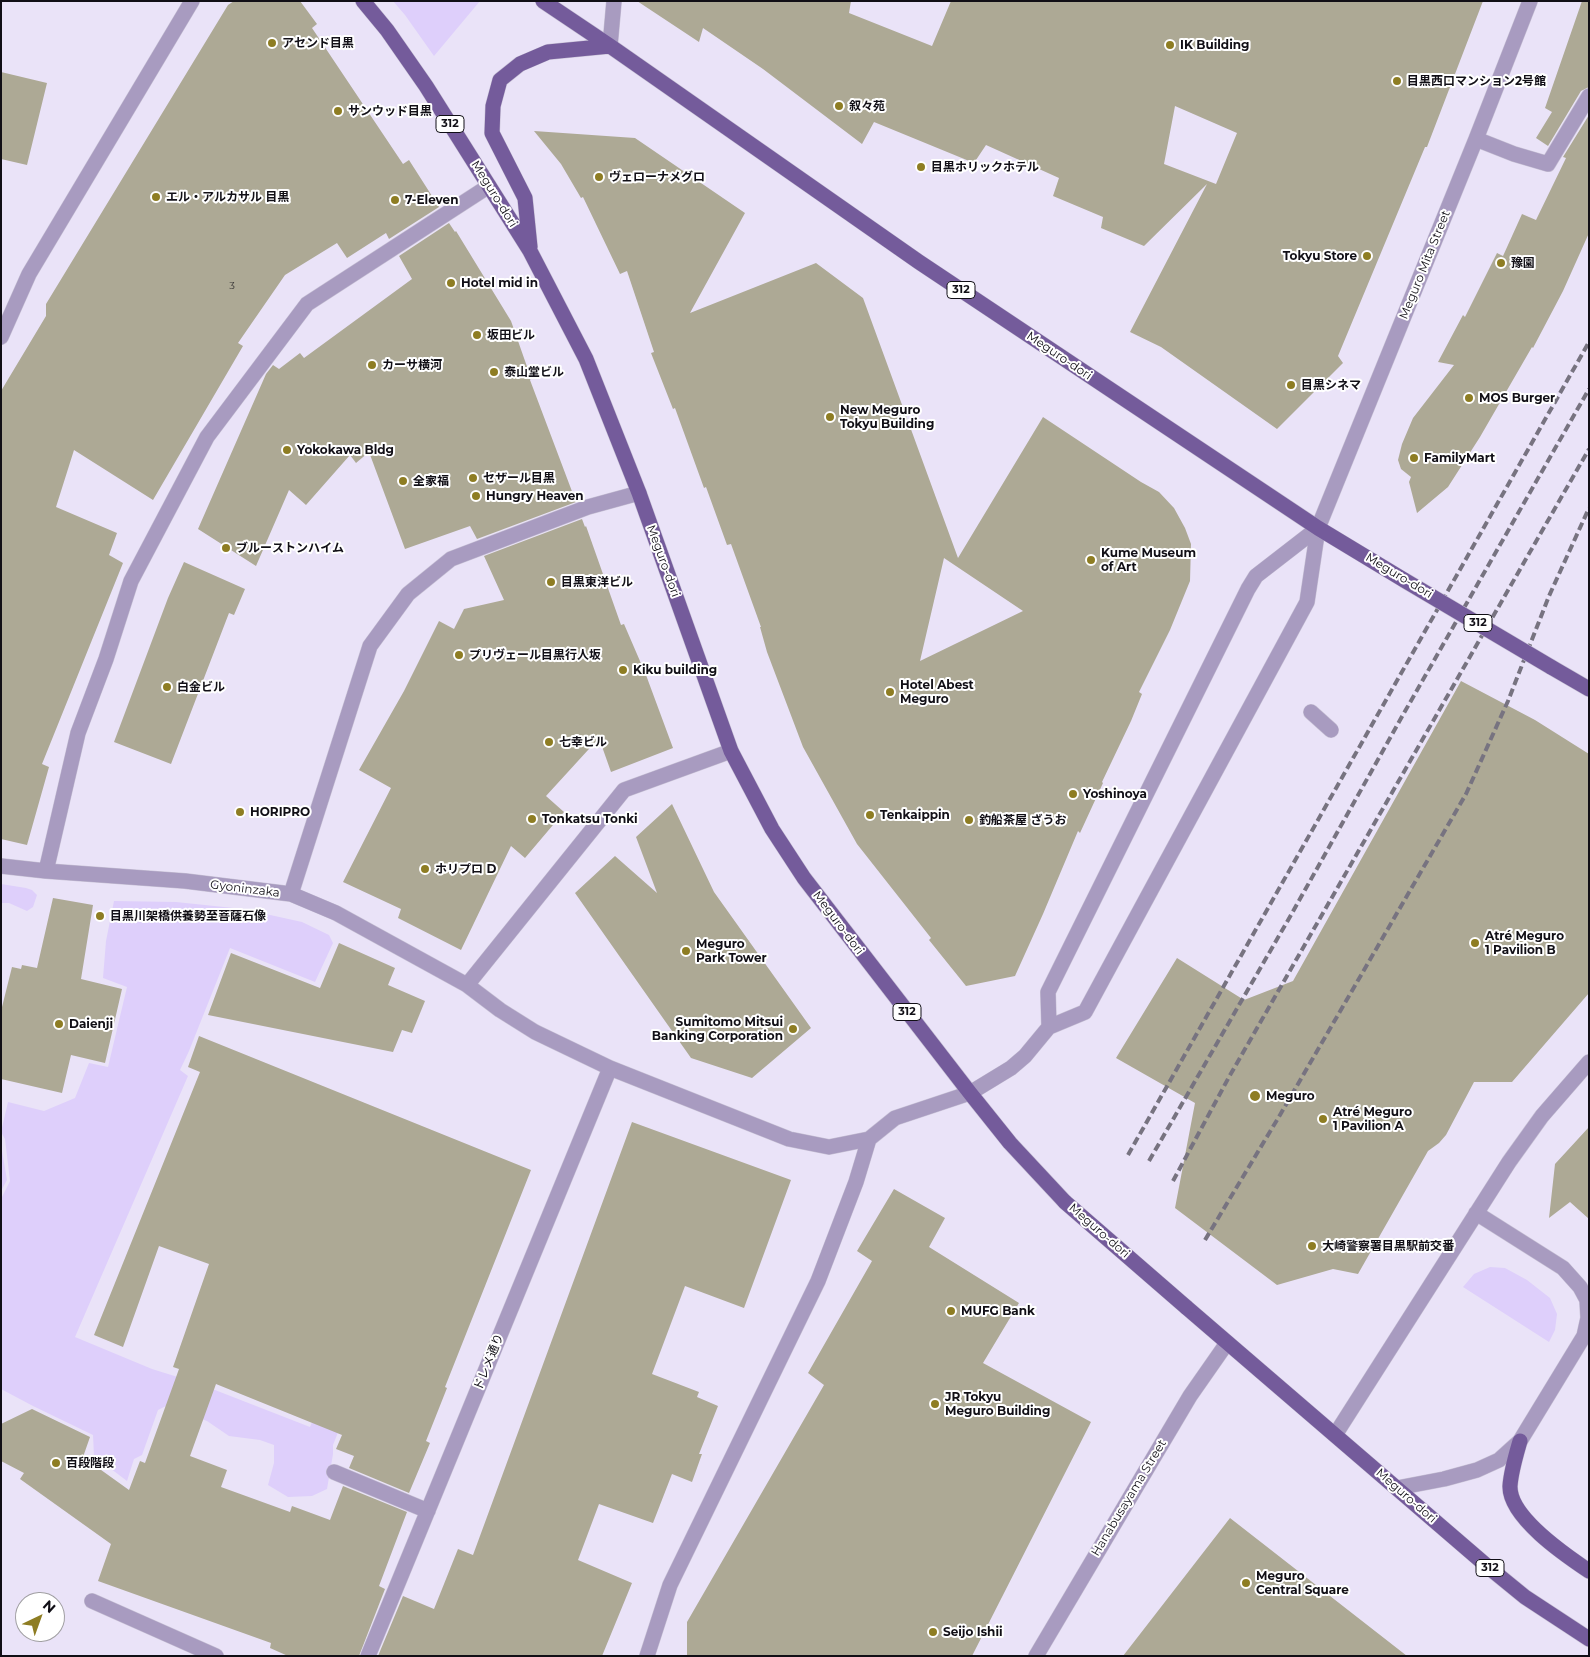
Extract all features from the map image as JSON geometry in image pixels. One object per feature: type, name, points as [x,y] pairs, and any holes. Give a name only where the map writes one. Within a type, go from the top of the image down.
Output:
[{"type":"main road","name":"Meguro-dori","points":[[363,1],[387,30],[426,86],[530,251],[586,359],[639,493],[731,750],[772,829],[804,878],[1010,1143],[1065,1202],[1334,1435],[1525,1597],[1589,1640]]},
{"type":"main road","name":"Meguro-dori","points":[[544,1],[919,262],[1318,528],[1589,689]]},
{"type":"main road","points":[[530,251],[524,198],[492,133],[493,106],[500,80],[520,64],[548,52],[610,46]]},
{"type":"main road","points":[[1520,1441],[1513,1466],[1510,1488],[1516,1506],[1528,1524],[1589,1571]]},
{"type":"street","points":[[1,337],[29,274],[192,1]]},
{"type":"street","points":[[610,46],[614,1]]},
{"type":"street","name":"Meguro Mita Street","points":[[1049,1027],[1085,1012],[1307,602],[1318,528],[1530,1]]},
{"type":"street","points":[[1476,139],[1514,154],[1548,164],[1589,96]]},
{"type":"street","points":[[46,871],[78,733],[106,659],[131,581],[207,437],[308,304],[489,186]]},
{"type":"street","points":[[291,894],[370,646],[408,594],[451,559],[588,507],[639,493]]},
{"type":"street","points":[[647,1656],[670,1585],[818,1281],[856,1182],[869,1139],[895,1118],[970,1093],[1011,1068],[1025,1056],[1049,1027],[1048,992],[1248,589],[1256,576],[1318,528]]},
{"type":"street","points":[[1311,712],[1331,730]]},
{"type":"street","points":[[466,985],[624,790],[731,750]]},
{"type":"street","name":"Gyoninzaka","points":[[1,866],[185,882],[291,894],[336,913],[466,985],[500,1010],[535,1032],[610,1068],[789,1139],[829,1147],[869,1139]]},
{"type":"street","points":[[1334,1435],[1476,1213],[1542,1116],[1589,1062]]},
{"type":"street","name":"ドレメ通り","points":[[368,1656],[610,1068]]},
{"type":"street","points":[[1397,1488],[1444,1479],[1477,1470],[1499,1460],[1520,1441],[1584,1336],[1588,1318],[1587,1300],[1580,1287],[1563,1268],[1476,1213]]},
{"type":"street","name":"Hanabusayama Street","points":[[1036,1656],[1190,1396],[1227,1343]]},
{"type":"street","points":[[334,1472],[428,1511]]},
{"type":"street","points":[[92,1601],[216,1656]]},
{"type":"shaded area","points":[[393,1],[480,1],[434,56]]},
{"type":"shaded area","points":[[1,884],[32,890],[37,895],[33,907],[27,911],[9,903],[1,903]]},
{"type":"shaded area","points":[[114,901],[176,902],[243,909],[302,922],[329,935],[333,943],[315,982],[230,948],[180,1070],[188,1076],[75,1337],[152,1369],[197,1383],[310,1427],[342,1349],[356,1387],[333,1445],[327,1489],[312,1496],[288,1497],[268,1485],[274,1463],[274,1445],[260,1440],[229,1436],[207,1421],[166,1406],[158,1410],[142,1455],[134,1459],[127,1481],[94,1456],[93,1435],[1,1389],[1,1199],[10,1181],[5,1139],[1,1132],[8,1102],[44,1111],[75,1098],[89,1063],[108,1067],[127,987],[103,978],[106,941]]},
{"type":"shaded area","points":[[1,1145],[7,1180],[1,1191]]},
{"type":"shaded area","points":[[1490,1267],[1505,1268],[1527,1280],[1550,1298],[1557,1314],[1555,1330],[1549,1342],[1463,1287],[1474,1274]]},
{"type":"building","points":[[234,1],[300,1],[317,24],[312,28],[403,164],[409,160],[439,207],[389,239],[386,233],[347,258],[337,243],[285,275],[238,343],[243,346],[153,500],[74,450],[56,507],[117,533],[109,555],[123,563],[42,764],[49,767],[27,845],[1,839],[1,391],[46,316],[46,304],[228,5]]},
{"type":"building","points":[[637,1],[851,1],[849,13],[932,46],[951,1],[1483,1],[1427,147],[1425,147],[1338,356],[1343,363],[1277,429],[1161,347],[1130,332],[1207,184],[1144,246],[1101,228],[1103,217],[1053,196],[1059,178],[986,145],[974,163],[874,122],[862,144],[763,69],[703,28],[699,42]],"holes":[[[1175,106],[1237,133],[1216,184],[1164,164]]]},
{"type":"building","points":[[1582,1],[1589,1],[1589,87],[1581,91],[1548,146],[1536,138],[1552,112],[1545,108]]},
{"type":"building","points":[[1,72],[47,83],[27,165],[1,159]]},
{"type":"building","points":[[1589,115],[1589,233],[1563,291],[1533,348],[1480,437],[1448,487],[1417,513],[1409,482],[1411,477],[1401,469],[1398,460],[1402,444],[1413,418],[1454,365],[1438,362],[1463,315],[1465,317],[1497,253],[1503,256],[1522,214],[1536,220],[1566,158],[1563,157]]},
{"type":"building","points":[[534,131],[635,138],[745,213],[690,313],[816,263],[863,298],[958,558],[1043,417],[1159,492],[1174,508],[1191,544],[1190,581],[1170,630],[1139,692],[1142,694],[1131,721],[1080,833],[1078,831],[1015,976],[966,986],[857,844],[803,747],[767,652],[761,627],[731,544],[727,545],[675,408],[673,409],[651,353],[654,352],[627,271],[620,274],[583,197],[581,198],[561,164]],"holes":[[[944,558],[1023,611],[920,661]]]},
{"type":"building","points":[[449,223],[456,231],[511,321],[531,378],[530,380],[576,502],[477,539],[470,526],[405,549],[369,452],[356,463],[350,455],[306,505],[289,490],[256,566],[198,529],[266,374],[273,365],[279,369],[300,353],[304,358],[412,279],[399,256]]},
{"type":"building","points":[[582,519],[621,625],[624,624],[646,675],[673,748],[611,772],[599,738],[546,796],[564,812],[525,858],[511,846],[461,950],[398,918],[401,909],[343,882],[391,788],[359,770],[404,691],[439,621],[454,629],[464,609],[504,600],[484,556]]},
{"type":"building","name":"白金ビル","points":[[184,562],[245,589],[234,615],[229,613],[171,764],[114,742],[168,598]]},
{"type":"building","points":[[1461,681],[1535,720],[1589,754],[1589,993],[1512,1082],[1474,1082],[1446,1135],[1428,1151],[1358,1274],[1333,1269],[1277,1285],[1175,1208],[1195,1103],[1116,1058],[1177,958],[1244,1000],[1293,981]]},
{"type":"building","name":"Meguro Park Tower","points":[[672,804],[714,892],[811,1028],[752,1078],[691,1058],[575,893],[615,856],[657,893],[636,837]]},
{"type":"building","name":"Daienji","points":[[53,898],[93,905],[81,979],[122,989],[105,1063],[71,1055],[62,1093],[1,1079],[1,1011],[12,967],[21,969],[22,965],[37,968]]},
{"type":"building","points":[[339,943],[395,968],[388,985],[425,1001],[412,1033],[402,1030],[393,1052],[208,1015],[231,953],[320,988]]},
{"type":"building","points":[[199,1036],[531,1170],[445,1387],[447,1388],[426,1441],[430,1443],[409,1493],[349,1468],[354,1456],[336,1449],[342,1435],[216,1384],[190,1456],[227,1470],[221,1487],[290,1512],[292,1506],[330,1520],[343,1486],[407,1512],[379,1586],[385,1589],[359,1656],[288,1656],[270,1648],[271,1643],[98,1581],[111,1544],[20,1479],[24,1473],[1,1461],[1,1424],[32,1409],[90,1437],[83,1457],[129,1490],[140,1461],[145,1463],[179,1369],[173,1367],[209,1264],[159,1246],[123,1347],[94,1335],[200,1072],[188,1067]]},
{"type":"building","points":[[632,1122],[791,1180],[744,1308],[685,1286],[652,1374],[699,1392],[697,1397],[718,1406],[699,1454],[702,1454],[692,1482],[672,1474],[653,1523],[599,1504],[578,1560],[632,1583],[602,1656],[378,1656],[403,1596],[434,1609],[458,1549],[473,1555]]},
{"type":"building","points":[[1589,1127],[1589,1219],[1570,1202],[1549,1218],[1555,1164]]},
{"type":"building","name":"JR Tokyu Meguro Building","points":[[894,1189],[945,1218],[929,1247],[1019,1303],[983,1363],[1091,1422],[972,1656],[687,1656],[687,1622],[824,1385],[808,1373],[872,1261],[857,1251]]},
{"type":"building","name":"Meguro Central Square","points":[[1230,1518],[1407,1656],[1123,1656]]},
{"type":"railway","points":[[1128,1155],[1589,342]]},
{"type":"railway","points":[[1149,1161],[1291,915],[1589,389]]},
{"type":"railway","points":[[1173,1181],[1229,1077],[1589,449]]},
{"type":"railway","points":[[1205,1240],[1280,1115],[1466,794],[1508,701],[1549,596],[1589,508]]},
{"type":"place","name":"アセンド目黒","points":[[272,43]]},
{"type":"place","name":"IK Building","points":[[1170,45]]},
{"type":"place","name":"目黒西口マンション2号館","points":[[1397,81]]},
{"type":"place","name":"叙々苑","points":[[839,106]]},
{"type":"place","name":"サンウッド目黒","points":[[338,111]]},
{"type":"place","name":"目黒ホリックホテル","points":[[921,167]]},
{"type":"place","name":"ヴェローナメグロ","points":[[599,177]]},
{"type":"place","name":"エル・アルカサル 目黒","points":[[156,197]]},
{"type":"place","name":"7-Eleven","points":[[395,200]]},
{"type":"place","name":"Tokyu Store","points":[[1367,256]]},
{"type":"place","name":"豫園","points":[[1501,263]]},
{"type":"place","name":"Hotel mid in","points":[[451,283]]},
{"type":"place","name":"坂田ビル","points":[[477,335]]},
{"type":"place","name":"カーサ横河","points":[[372,365]]},
{"type":"place","name":"泰山堂ビル","points":[[494,372]]},
{"type":"place","name":"目黒シネマ","points":[[1291,385]]},
{"type":"place","name":"MOS Burger","points":[[1469,398]]},
{"type":"place","name":"New Meguro Tokyu Building","points":[[830,417]]},
{"type":"place","name":"Yokokawa Bldg","points":[[287,450]]},
{"type":"place","name":"FamilyMart","points":[[1414,458]]},
{"type":"place","name":"セザール目黒","points":[[473,478]]},
{"type":"place","name":"全家福","points":[[403,481]]},
{"type":"place","name":"Hungry Heaven","points":[[476,496]]},
{"type":"place","name":"ブルーストンハイム","points":[[226,548]]},
{"type":"place","name":"Kume Museum of Art","points":[[1091,560]]},
{"type":"place","name":"目黒東洋ビル","points":[[551,582]]},
{"type":"place","name":"プリヴェール目黒行人坂","points":[[459,655]]},
{"type":"place","name":"Kiku building","points":[[623,670]]},
{"type":"place","name":"白金ビル","points":[[167,687]]},
{"type":"place","name":"Hotel Abest Meguro","points":[[890,692]]},
{"type":"place","name":"七幸ビル","points":[[549,742]]},
{"type":"place","name":"Yoshinoya","points":[[1073,794]]},
{"type":"place","name":"HORIPRO","points":[[240,812]]},
{"type":"place","name":"Tenkaippin","points":[[870,815]]},
{"type":"place","name":"Tonkatsu Tonki","points":[[532,819]]},
{"type":"place","name":"釣船茶屋 ざうお","points":[[969,820]]},
{"type":"place","name":"ホリプロ D","points":[[425,869]]},
{"type":"place","name":"目黒川架橋供養勢至菩薩石像","points":[[100,916]]},
{"type":"place","name":"Atré Meguro 1 Pavilion B","points":[[1475,943]]},
{"type":"place","name":"Meguro Park Tower","points":[[686,951]]},
{"type":"place","name":"Daienji","points":[[59,1024]]},
{"type":"place","name":"Sumitomo Mitsui Banking Corporation","points":[[793,1029]]},
{"type":"place","name":"Meguro","points":[[1255,1096]]},
{"type":"place","name":"Atré Meguro 1 Pavilion A","points":[[1323,1119]]},
{"type":"place","name":"大崎警察署目黒駅前交番","points":[[1312,1246]]},
{"type":"place","name":"MUFG Bank","points":[[951,1311]]},
{"type":"place","name":"JR Tokyu Meguro Building","points":[[935,1404]]},
{"type":"place","name":"百段階段","points":[[56,1463]]},
{"type":"place","name":"Meguro Central Square","points":[[1246,1583]]},
{"type":"place","name":"Seijo Ishii","points":[[933,1632]]}]
